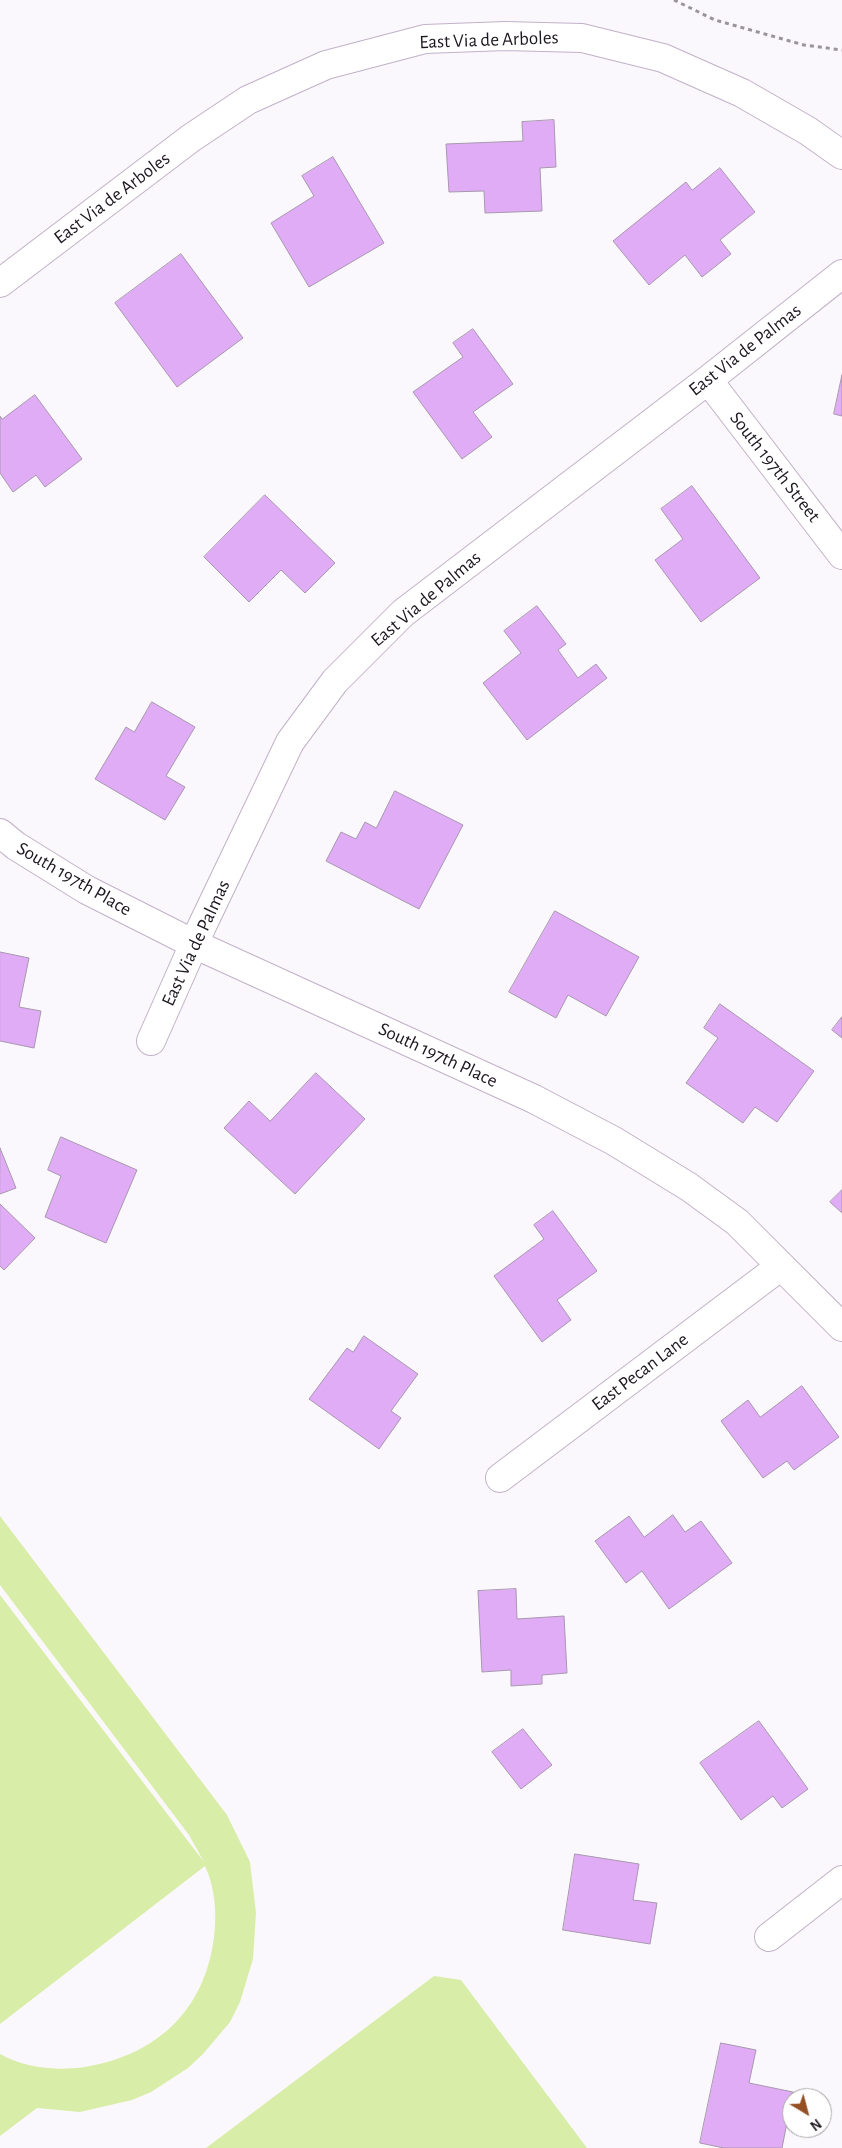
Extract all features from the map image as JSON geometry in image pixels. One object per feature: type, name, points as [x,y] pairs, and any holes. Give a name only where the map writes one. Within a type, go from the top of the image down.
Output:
[{"type":"street","name":"East Via de Arboles","points":[[0,283],[191,138],[248,100],[326,65],[425,39],[505,36],[582,38],[663,58],[742,93],[808,131],[842,155]]},
{"type":"street","name":"East Via de Palmas","points":[[151,1041],[194,944],[290,742],[335,681],[403,614],[708,380],[842,274]]},
{"type":"street","name":"South 197th Street","points":[[708,380],[842,555]]},
{"type":"street","name":"South 197th Place","points":[[0,833],[16,846],[87,890],[194,944],[534,1099],[614,1141],[689,1187],[737,1222],[842,1327]]},
{"type":"street","name":"East Pecan Lane","points":[[500,1478],[781,1266]]},
{"type":"street","points":[[768,1937],[842,1880]]},
{"type":"path","points":[[674,0],[715,20],[804,46],[842,50]]},
{"type":"green space","points":[[0,1516],[227,1815],[250,1862],[256,1913],[253,1959],[240,2002],[230,2022],[203,2054],[188,2068],[151,2092],[132,2100],[80,2112],[37,2108],[0,2136],[0,2054],[20,2063],[64,2069],[85,2067],[111,2061],[134,2052],[155,2040],[173,2025],[188,2007],[200,1986],[209,1963],[215,1919],[213,1892],[205,1866],[0,2024],[0,1595],[204,1862],[189,1835],[0,1585]]},
{"type":"green space","points":[[434,1976],[461,1980],[587,2148],[206,2148]]},
{"type":"building","points":[[554,120],[556,167],[540,168],[542,211],[485,213],[484,191],[449,192],[446,144],[523,141],[522,122]]},
{"type":"building","points":[[333,157],[384,243],[309,287],[271,223],[314,196],[302,176]]},
{"type":"building","points":[[720,168],[755,212],[720,240],[731,254],[702,277],[685,255],[649,285],[613,241],[686,182],[692,190]]},
{"type":"building","points":[[181,254],[243,338],[177,387],[115,303]]},
{"type":"building","points":[[473,329],[513,384],[473,412],[492,437],[462,459],[413,392],[463,357],[453,343]]},
{"type":"building","points":[[842,375],[842,416],[834,414]]},
{"type":"building","points":[[35,395],[82,459],[45,487],[36,475],[13,492],[0,473],[0,416],[2,419]]},
{"type":"building","points":[[692,486],[760,578],[701,622],[655,560],[683,539],[661,509]]},
{"type":"building","points":[[265,495],[335,563],[305,593],[281,570],[249,602],[204,557]]},
{"type":"building","points":[[537,606],[566,644],[558,650],[578,678],[596,664],[607,678],[527,740],[483,683],[521,653],[504,631]]},
{"type":"building","points":[[152,702],[195,727],[166,776],[185,787],[165,820],[95,779],[126,727],[134,732]]},
{"type":"building","points":[[395,791],[463,825],[419,909],[326,861],[341,832],[356,839],[365,822],[376,828]]},
{"type":"building","points":[[555,911],[639,957],[606,1016],[568,995],[556,1018],[509,992]]},
{"type":"building","points":[[0,952],[29,958],[19,1007],[41,1011],[34,1048],[0,1041]]},
{"type":"building","points":[[720,1004],[814,1071],[777,1122],[755,1107],[743,1123],[686,1083],[718,1038],[704,1028]]},
{"type":"building","points":[[842,1017],[842,1038],[832,1030]]},
{"type":"building","points":[[316,1073],[365,1119],[295,1194],[224,1128],[249,1101],[270,1121]]},
{"type":"building","points":[[61,1137],[137,1170],[106,1243],[45,1217],[61,1176],[48,1170]]},
{"type":"building","points":[[0,1148],[16,1188],[0,1194]]},
{"type":"building","points":[[842,1190],[842,1213],[830,1202]]},
{"type":"building","points":[[0,1204],[35,1238],[4,1270],[0,1266]]},
{"type":"building","points":[[553,1211],[597,1271],[557,1300],[571,1320],[542,1342],[494,1276],[544,1239],[534,1225]]},
{"type":"building","points":[[364,1336],[418,1374],[391,1411],[401,1418],[379,1449],[309,1399],[347,1348],[353,1352]]},
{"type":"building","points":[[802,1386],[839,1437],[794,1470],[787,1461],[763,1478],[721,1421],[748,1400],[760,1417]]},
{"type":"building","points":[[673,1515],[685,1532],[701,1521],[732,1563],[669,1609],[642,1571],[626,1583],[595,1541],[629,1516],[644,1537]]},
{"type":"building","points":[[516,1589],[517,1619],[564,1616],[567,1673],[542,1675],[542,1684],[511,1686],[511,1670],[482,1672],[478,1591]]},
{"type":"building","points":[[759,1721],[808,1789],[782,1808],[773,1796],[741,1820],[700,1763]]},
{"type":"building","points":[[523,1729],[552,1765],[521,1789],[492,1752]]},
{"type":"building","points":[[575,1854],[639,1864],[633,1900],[657,1903],[650,1944],[563,1930]]},
{"type":"building","points":[[721,2043],[756,2050],[749,2083],[782,2090],[782,2138],[784,2138],[782,2148],[724,2148],[700,2143]]}]
